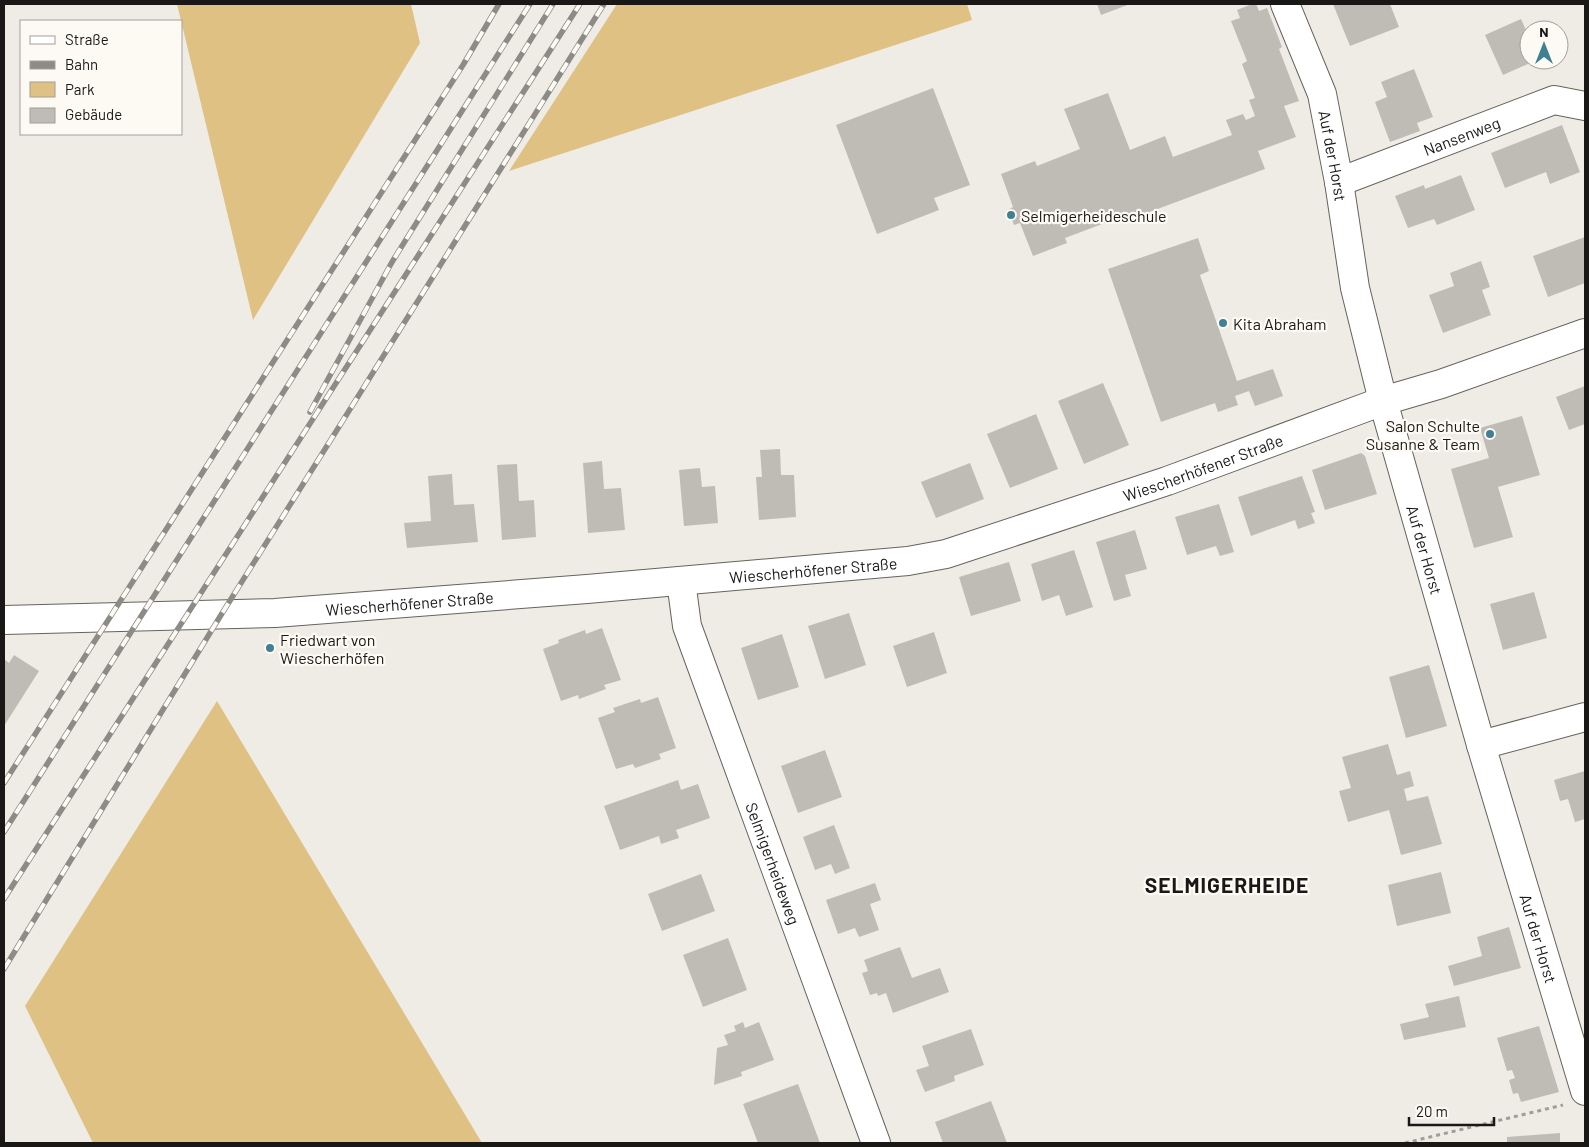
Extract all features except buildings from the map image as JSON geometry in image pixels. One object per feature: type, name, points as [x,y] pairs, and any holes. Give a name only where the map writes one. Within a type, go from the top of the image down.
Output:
[{"type":"street","name":"Auf der Horst","points":[[1285,4],[1322,94],[1339,182],[1355,288],[1383,401],[1481,745],[1576,1098]]},
{"type":"street","name":"Nansenweg","points":[[1339,182],[1554,100],[1585,106]]},
{"type":"street","name":"Wiescherhöfener Straße","points":[[4,620],[274,613],[680,581],[908,560],[946,554],[1167,481],[1383,401],[1458,378],[1585,332]]},
{"type":"street","name":"Selmigerheideweg","points":[[680,581],[687,626],[876,1143]]},
{"type":"street","points":[[1481,745],[1585,718]]},
{"type":"path","points":[[1405,1143],[1576,1098]]},
{"type":"green space","points":[[177,4],[411,4],[420,43],[253,320],[182,20]]},
{"type":"green space","points":[[617,4],[967,4],[972,20],[509,171]]},
{"type":"green space","points":[[217,701],[482,1143],[93,1143],[25,1006]]},
{"type":"railway","points":[[4,783],[463,65],[499,4]]},
{"type":"railway","points":[[4,832],[530,4]]},
{"type":"railway","points":[[310,412],[392,262],[553,4]]},
{"type":"railway","points":[[4,899],[580,4]]},
{"type":"railway","points":[[4,969],[221,615],[604,4]]},
{"type":"place","name":"Selmigerheideschule","points":[[1011,215]]},
{"type":"place","name":"Kita Abraham","points":[[1223,323]]},
{"type":"place","name":"Salon Schulte Susanne & Team","points":[[1490,434]]},
{"type":"place","name":"Friedwart von Wiescherhöfen","points":[[270,648]]},
{"type":"district","name":"SELMIGERHEIDE","points":[[1227,884]]}]
